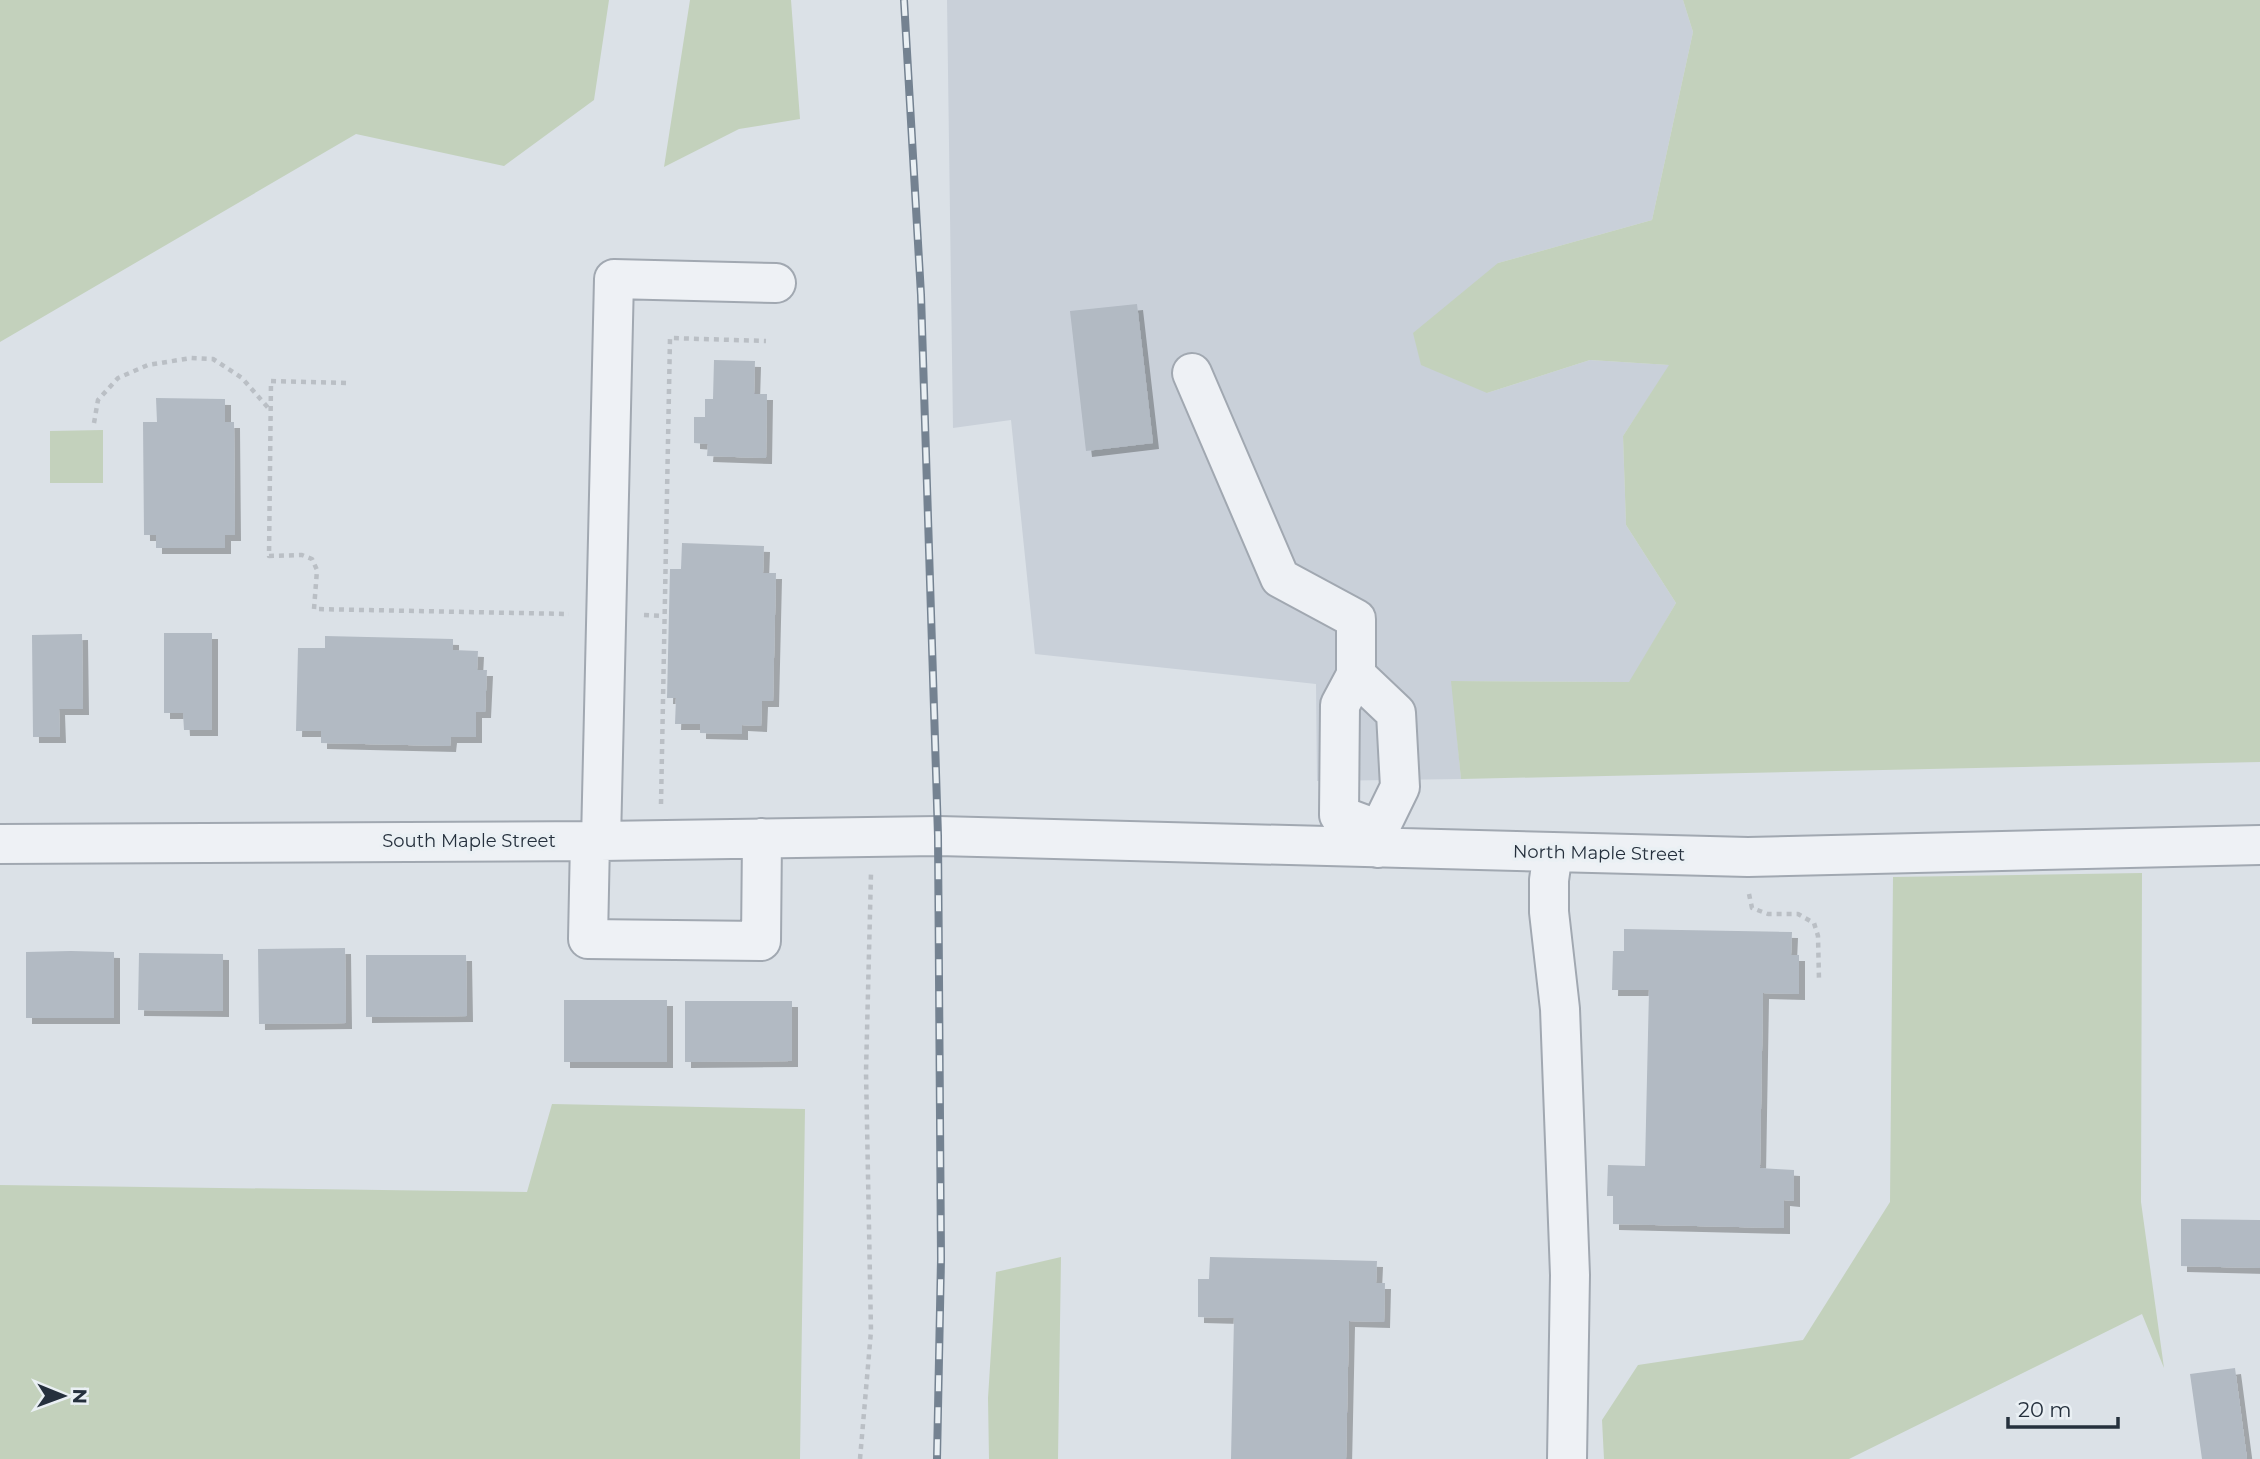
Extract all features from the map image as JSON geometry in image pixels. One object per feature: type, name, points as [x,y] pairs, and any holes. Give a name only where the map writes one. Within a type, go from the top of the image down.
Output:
[{"type":"street","points":[[762,838],[761,941],[588,939],[607,614],[614,279],[776,283]]},
{"type":"street","points":[[1192,373],[1280,578],[1356,619],[1356,675],[1340,705],[1339,815],[1378,839],[1400,786],[1396,713],[1356,675]]},
{"type":"street","name":"South Maple Street","points":[[0,844],[938,836]]},
{"type":"street","name":"North Maple Street","points":[[938,836],[1378,839],[1553,852],[1748,857],[2260,845]]},
{"type":"street","points":[[1553,852],[1549,880],[1549,912],[1560,1009],[1570,1275],[1567,1459]]},
{"type":"path","points":[[660,805],[670,338],[766,341]]},
{"type":"path","points":[[94,423],[98,400],[118,378],[148,365],[191,358],[213,359],[242,378],[271,410]]},
{"type":"path","points":[[346,383],[271,381],[269,556],[303,555],[312,559],[317,570],[314,609],[664,615]]},
{"type":"path","points":[[860,1459],[871,1331],[866,1072],[872,837]]},
{"type":"path","points":[[1748,889],[1752,908],[1768,914],[1798,914],[1814,923],[1818,936],[1819,980]]},
{"type":"shaded area","points":[[947,0],[1683,0],[1693,32],[1652,220],[1498,263],[1487,393],[1590,360],[1670,365],[1623,436],[1626,525],[1676,603],[1630,682],[1452,681],[1461,779],[1317,781],[1316,684],[1035,654],[1011,420],[953,428]]},
{"type":"green space","points":[[0,0],[609,0],[594,100],[504,166],[356,134],[0,342]]},
{"type":"green space","points":[[690,0],[791,0],[800,119],[739,129],[664,167]]},
{"type":"green space","points":[[1683,0],[2260,0],[2260,762],[1461,779],[1451,681],[1629,682],[1676,603],[1626,525],[1623,436],[1669,365],[1590,360],[1487,393],[1421,365],[1413,333],[1498,263],[1652,220],[1693,32]]},
{"type":"green space","points":[[103,430],[103,483],[50,483],[50,431]]},
{"type":"green space","points":[[2142,873],[2141,1202],[2164,1368],[2142,1314],[1849,1459],[1604,1459],[1602,1420],[1638,1365],[1803,1340],[1890,1202],[1893,877]]},
{"type":"green space","points":[[552,1104],[805,1109],[800,1459],[0,1459],[0,1185],[527,1192]]},
{"type":"green space","points":[[1061,1257],[1058,1459],[989,1459],[988,1398],[996,1272]]},
{"type":"building","points":[[1137,304],[1153,443],[1086,451],[1070,311]]},
{"type":"building","points":[[714,360],[755,361],[754,394],[767,394],[766,458],[707,456],[708,444],[694,443],[694,417],[705,417],[705,399],[713,399]]},
{"type":"building","points":[[156,398],[225,399],[225,422],[234,422],[235,535],[225,535],[225,548],[156,548],[156,535],[144,535],[143,422],[157,422]]},
{"type":"building","points":[[682,543],[764,546],[763,573],[776,573],[773,701],[762,701],[761,726],[742,725],[742,734],[700,733],[700,724],[675,724],[676,698],[667,698],[670,569],[681,569]]},
{"type":"building","points":[[164,633],[212,633],[212,730],[184,730],[183,713],[164,713]]},
{"type":"building","points":[[82,634],[83,709],[59,709],[60,737],[33,737],[32,635]]},
{"type":"building","points":[[325,636],[453,639],[453,650],[478,651],[477,670],[487,670],[485,712],[476,712],[476,737],[451,737],[450,746],[321,743],[321,731],[296,731],[298,648],[325,648]]},
{"type":"building","points":[[1624,929],[1792,932],[1791,955],[1799,955],[1799,994],[1763,993],[1760,1168],[1794,1170],[1794,1201],[1784,1200],[1784,1228],[1613,1224],[1613,1196],[1607,1196],[1608,1165],[1645,1166],[1649,990],[1612,990],[1613,951],[1624,951]]},
{"type":"building","points":[[345,948],[346,1023],[259,1024],[258,949]]},
{"type":"building","points":[[26,952],[114,952],[114,1018],[26,1018]]},
{"type":"building","points":[[139,953],[223,954],[223,1011],[138,1010]]},
{"type":"building","points":[[366,955],[466,955],[467,1016],[366,1017]]},
{"type":"building","points":[[564,1000],[667,1000],[667,1062],[564,1062]]},
{"type":"building","points":[[685,1001],[792,1001],[792,1061],[685,1062]]},
{"type":"building","points":[[2181,1219],[2260,1220],[2260,1268],[2181,1266]]},
{"type":"building","points":[[1210,1257],[1377,1261],[1376,1283],[1385,1283],[1384,1322],[1349,1321],[1346,1459],[1231,1459],[1234,1318],[1198,1317],[1198,1279],[1209,1279]]},
{"type":"building","points":[[2235,1368],[2247,1459],[2202,1459],[2190,1374]]},
{"type":"railway","points":[[904,0],[921,295],[938,836],[941,1259],[937,1459]]}]
